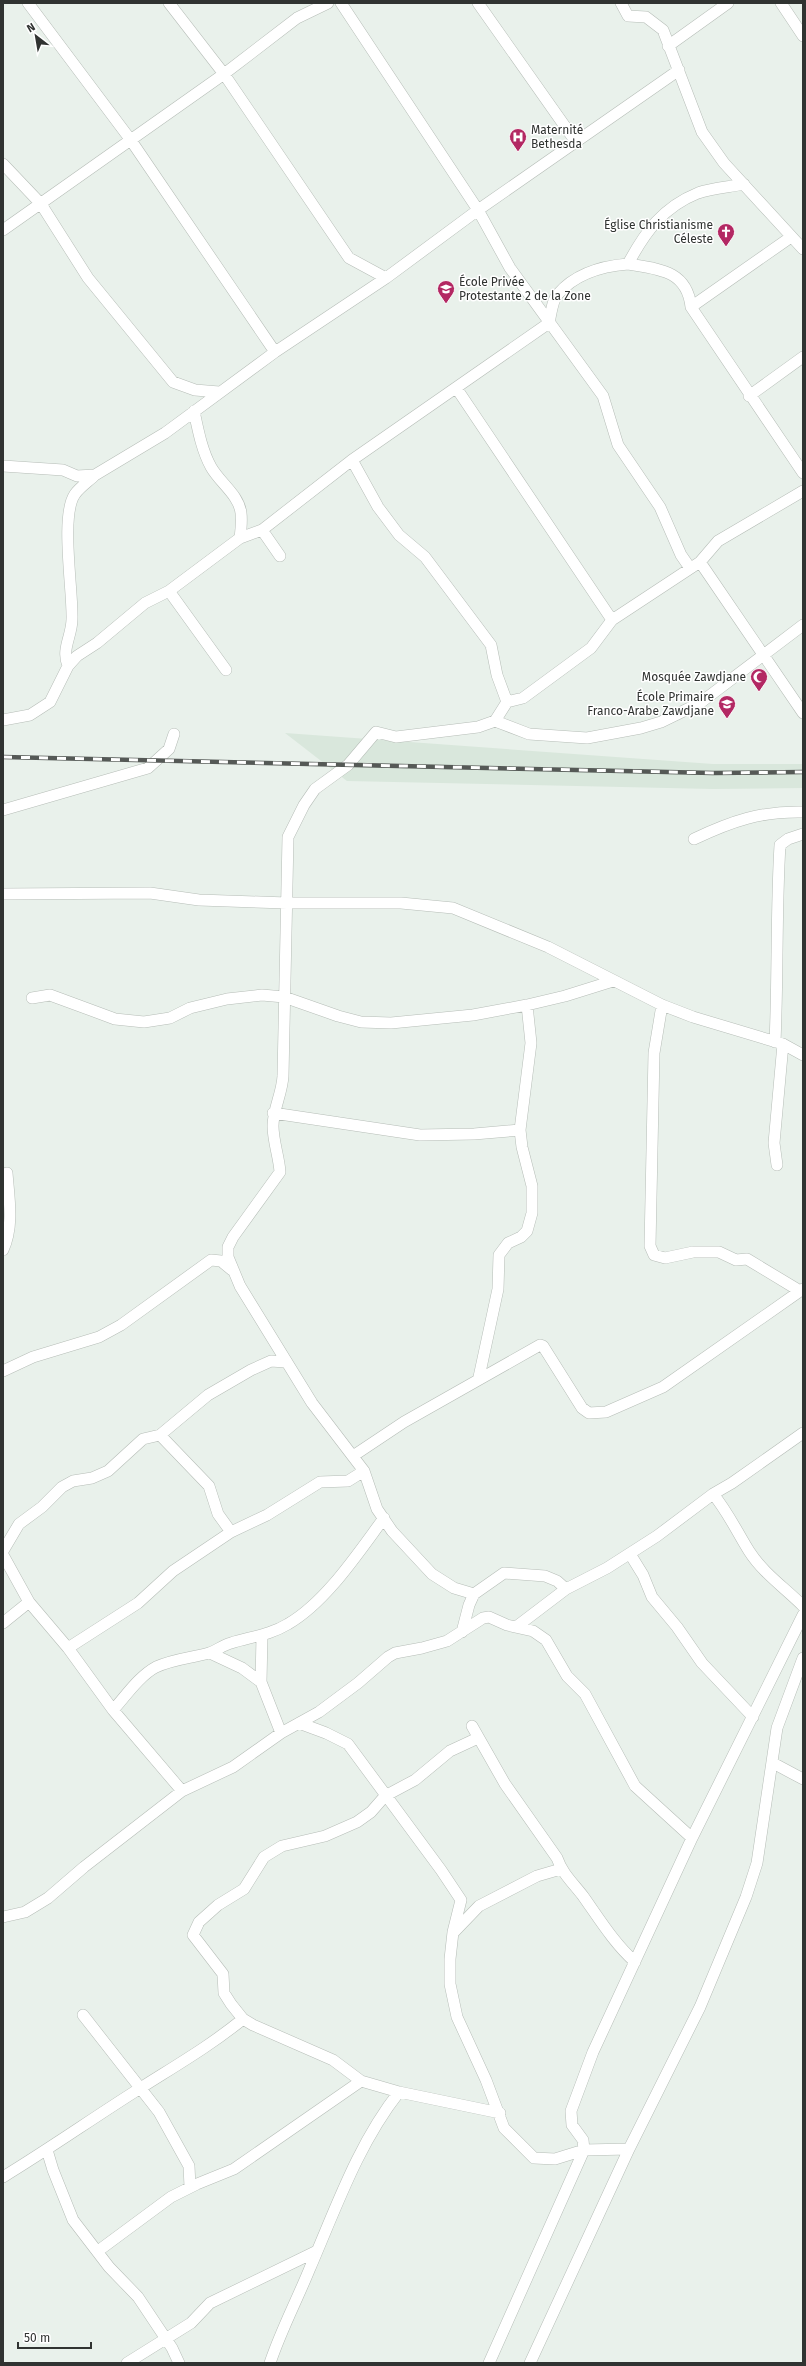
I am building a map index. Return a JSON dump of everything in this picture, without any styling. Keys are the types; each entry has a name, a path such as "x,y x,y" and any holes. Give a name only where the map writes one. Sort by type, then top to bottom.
{"street":[{"path":"28,3 130,139 275,352"},
{"path":"170,3 224,74 349,258 386,278"},
{"path":"3,230 224,74 297,18 328,3"},
{"path":"341,3 478,210 510,268 603,396 618,445 660,507 681,555 690,568"},
{"path":"478,3 576,142"},
{"path":"621,3 628,16 646,17 663,30 702,132 724,163 803,249"},
{"path":"668,46 728,3"},
{"path":"781,3 803,36"},
{"path":"68,666 65,659 65,648 73,620 68,557 69,520 74,494 96,475 166,433 219,392 275,352 386,278 478,210 679,70"},
{"path":"3,164 41,204 88,278 173,382 194,390 219,392"},
{"path":"628,264 640,242 663,214 699,193 744,184"},
{"path":"691,307 791,237"},
{"path":"3,720 30,715 50,702 68,666 77,656 97,643 145,603 169,591 240,538 262,530 352,460 457,389 549,323 557,294 575,280 605,266 628,264 659,269 681,280 689,293 691,307 749,396 803,473"},
{"path":"749,396 803,357"},
{"path":"457,389 612,620"},
{"path":"194,411 200,439 210,466 222,483 233,494 241,512 240,538"},
{"path":"352,460 378,507 399,534 425,557 491,646 497,675 507,702"},
{"path":"3,466 63,470 77,476 96,475"},
{"path":"3,1371 33,1357 99,1337 121,1325 228,1247 241,1224 280,1172 273,1127 274,1113 282,1087 287,903 286,851 288,837 294,822 315,789 348,765 376,732 396,737 478,727 495,721 507,702 523,698 591,648 612,620 700,562 718,541 803,491"},
{"path":"262,530 280,556"},
{"path":"700,562 803,713"},
{"path":"169,591 226,670"},
{"path":"495,721 529,734 587,738 641,728 661,722 700,703 803,625"},
{"path":"3,810 148,768 169,749 174,734"},
{"path":"694,839 727,823 752,816 781,812 803,812"},
{"path":"777,1164 774,1143 779,1043 777,885 780,844 788,839 803,834"},
{"path":"3,894 150,893 199,900 287,903 401,903 453,908 548,947 613,981 662,1004 693,1017 779,1043 803,1055"},
{"path":"32,998 50,995 78,1004 115,1019 144,1022 170,1018 190,1008 226,999 262,995 284,996 338,1016 362,1022 391,1023 473,1015 527,1005 565,996 613,981"},
{"path":"353,1456 404,1422 540,1344 543,1346 582,1408 589,1413 606,1412 663,1387 801,1290 752,1262 747,1260 736,1260 719,1252 693,1252 665,1258 654,1255 650,1246 654,1053 662,1004"},
{"path":"479,1378 498,1289 499,1255 508,1243 521,1238 527,1231 532,1213 532,1186 522,1147 520,1130 531,1043 527,1005"},
{"path":"274,1113 420,1135 474,1134 520,1130"},
{"path":"3,1250 9,1237 10,1223 7,1173"},
{"path":"228,1247 233,1270 285,1362 319,1413 364,1471 377,1509 432,1574 454,1588 474,1594"},
{"path":"210,1260 221,1261 233,1270"},
{"path":"3,1551 18,1524 42,1507 62,1487 73,1481 92,1478 108,1471 143,1439 160,1435 208,1395 245,1374 271,1361 285,1362"},
{"path":"516,1627 566,1589 630,1554 674,1524 713,1494 732,1484 803,1433"},
{"path":"160,1435 209,1486 218,1514 231,1532"},
{"path":"68,1648 138,1603 173,1571 231,1532 248,1522 267,1515 320,1482 348,1481 364,1471"},
{"path":"713,1494 734,1522 749,1551 765,1572 803,1606"},
{"path":"113,1710 155,1668 174,1660 210,1653 230,1643 262,1636 288,1624 304,1613 352,1561 384,1518"},
{"path":"630,1554 652,1597 678,1627 702,1664 754,1717"},
{"path":"3,1555 29,1602 68,1648 113,1710 182,1791"},
{"path":"462,1632 469,1605 474,1594 497,1576 511,1572 545,1576 556,1581 566,1589"},
{"path":"3,1623 29,1602"},
{"path":"489,2363 584,2150 582,2140 572,2125 571,2110 593,2052 692,1838 754,1717 788,1643 803,1615"},
{"path":"3,1917 25,1912 48,1898 84,1867 182,1791 233,1767 281,1733 319,1712 342,1696 388,1657 395,1653 447,1641 483,1618 489,1617 516,1627 533,1631 546,1640 568,1676 584,1694 635,1786 692,1838"},
{"path":"262,1636 261,1682 281,1733"},
{"path":"210,1653 242,1668 261,1682"},
{"path":"530,2363 629,2150 700,2008 746,1897 757,1863 777,1728 803,1658"},
{"path":"299,1724 348,1744 441,1870 461,1900 453,1932 450,1959 450,1984 457,2018 486,2080 493,2105 500,2113 504,2128 534,2158 555,2159 584,2150 629,2150"},
{"path":"472,1726 505,1784 557,1858 561,1869 590,1906 616,1944 635,1962"},
{"path":"478,1738 450,1751 415,1780 385,1796 371,1812 357,1822 325,1836 282,1846 264,1857 244,1889 218,1905 199,1922 194,1935 223,1974 224,1993 243,2019 333,2060 361,2081 399,2092 500,2113"},
{"path":"773,1763 803,1778"},
{"path":"453,1932 479,1906 537,1876 561,1869"},
{"path":"83,2015 159,2112 175,2138 189,2166 190,2187"},
{"path":"3,2177 47,2150 139,2088 187,2061 243,2019"},
{"path":"98,2251 151,2211 190,2187 234,2169 361,2081"},
{"path":"270,2363 281,2332 353,2167 384,2111 399,2092"},
{"path":"47,2150 53,2170 73,2220 98,2251 108,2267 138,2297 179,2363"},
{"path":"127,2363 191,2323 210,2303 317,2251"}],"shaded area":[{"path":"285,733 713,764 803,764 803,788 713,789 347,781"}],"railway":[{"path":"3,757 713,773 803,772"}],"place":[{"name":"Maternité Bethesda","path":"518,152"},
{"name":"Église Christianisme Céleste","path":"726,247"},
{"name":"École Privée Protestante 2 de la Zone","path":"446,304"},
{"name":"Mosquée Zawdjane","path":"759,692"},
{"name":"École Primaire Franco-Arabe Zawdjane","path":"727,719"}]}
